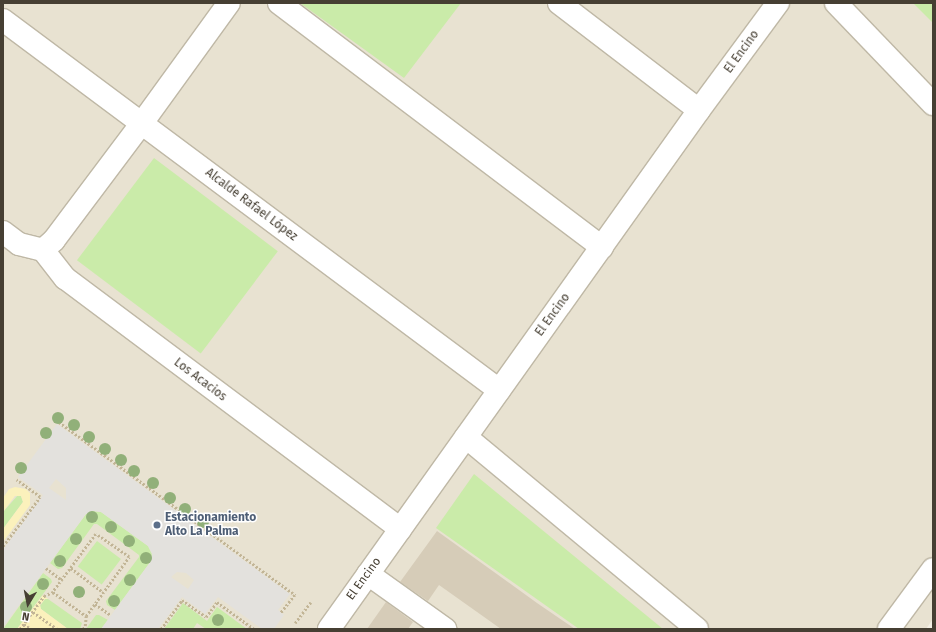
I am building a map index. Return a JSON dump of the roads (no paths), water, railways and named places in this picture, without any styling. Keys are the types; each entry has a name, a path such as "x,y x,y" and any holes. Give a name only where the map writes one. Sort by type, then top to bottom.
{"street":[{"path":"3,232 19,244 43,250 54,240 142,123 229,3"},
{"path":"280,3 602,247"},
{"path":"559,3 699,110"},
{"name":"El Encino","path":"329,629 699,110 778,3"},
{"path":"836,3 933,104"},
{"name":"Alcalde Rafael López","path":"3,20 499,390"},
{"name":"Los Acacios","path":"43,250 65,278 400,529"},
{"path":"466,437 697,629"},
{"path":"889,629 933,569"},
{"path":"368,574 445,629"}],"place":[{"name":"Estacionamiento Alto La Palma","path":"157,525"}]}
